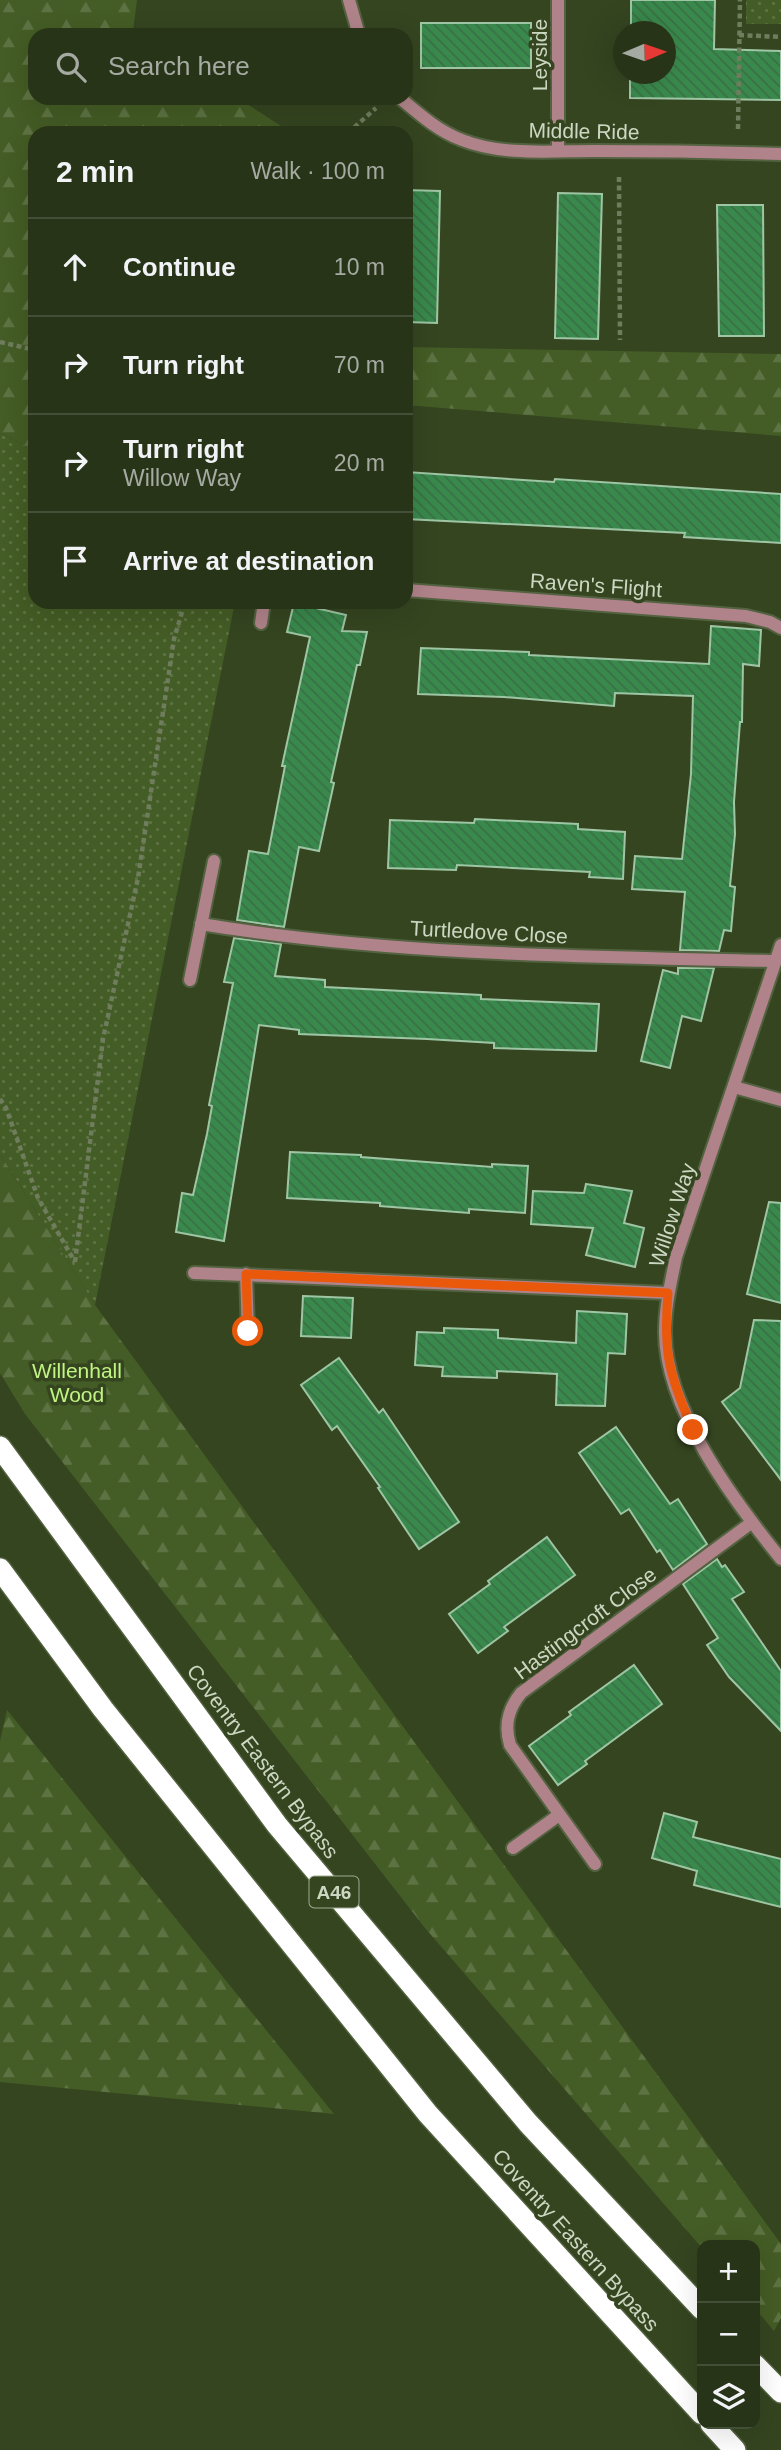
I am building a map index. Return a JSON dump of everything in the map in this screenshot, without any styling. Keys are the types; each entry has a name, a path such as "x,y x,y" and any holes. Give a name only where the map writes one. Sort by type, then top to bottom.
{"highway":[{"name":"Coventry Eastern Bypass","path":"0,1447 277,1825 528,2123 697,2304"},
{"name":"Coventry Eastern Bypass","path":"0,1569 103,1709 428,2114 697,2409"},
{"path":"757,2366 781,2392"},
{"path":"716,2429 735,2450"}],"street":[{"path":"349,0 357,28"},
{"name":"Leyside","path":"558,0 558,151"},
{"name":"Middle Ride","path":"408,105 422,117 461,140 485,147 558,151 781,154"},
{"name":"Raven's Flight","path":"413,591 746,616 770,622 781,628"},
{"path":"261,623 263,609"},
{"path":"190,980 214,861"},
{"name":"Turtledove Close","path":"201,924 385,945 608,957 776,961"},
{"name":"Willow Way","path":"781,945 676,1257 668,1293 665,1333 668,1366 693,1430 751,1522 781,1559"},
{"path":"734,1087 781,1100"},
{"path":"194,1273 668,1293"},
{"path":"246,1274 248,1331"},
{"name":"Hastingcroft Close","path":"595,1864 510,1745 506,1723 514,1701 529,1687 751,1522"},
{"path":"513,1848 559,1815"}],"path":[{"path":"738,152 740,0"},
{"path":"739,36 781,37"},
{"path":"356,126 377,107"},
{"path":"618,151 620,340"},
{"path":"0,342 28,348"},
{"path":"0,1099 38,1198 75,1262 103,1039 138,878 174,639 183,609"}],"green space":[{"path":"0,0 137,0 133,28 28,28 28,105 249,105 281,126 28,126 28,447 0,433"},
{"path":"746,0 781,0 781,24 746,24"},
{"path":"413,347 781,354 781,436 413,406"},
{"path":"0,433 28,447 28,609 234,609 95,1305 0,1154"},
{"name":"Willenhall Wood","path":"0,1154 95,1305 781,2244 781,2318 774,2331 760,2314 760,2240 697,2240 697,2242 425,1928 25,1414 0,1373"},
{"path":"7,1710 334,2114 0,2082 0,1741"}],"building":[{"path":"631,0 715,0 714,49 781,51 781,100 630,98 630,84 676,84 676,21 631,21"},
{"path":"421,23 531,23 531,68 421,68"},
{"path":"413,190 440,191 437,323 413,322"},
{"path":"558,193 602,194 598,339 555,338"},
{"path":"717,205 763,205 764,336 719,336"},
{"path":"413,472 781,494 781,543 684,537 685,533 413,519"},
{"path":"293,609 320,609 346,615 342,631 367,632 331,782 334,783 319,851 299,847 284,927 237,920 249,851 268,854 285,766 282,766 310,637 287,632"},
{"path":"711,626 761,630 759,666 743,664 742,722 734,802 735,834 730,886 735,887 731,931 724,930 719,951 680,950 685,892 632,889 635,856 682,859 691,774 693,696 615,693 614,706 504,697 418,694 421,648 709,664"},
{"path":"475,819 578,824 578,829 625,832 623,879 589,877 590,872 457,865 456,870 388,868 390,820 474,823"},
{"path":"234,938 281,944 275,976 325,980 325,987 481,995 481,999 599,1004 596,1051 494,1048 494,1043 299,1034 299,1030 259,1025 224,1241 176,1232 182,1193 193,1195 207,1134 212,1106 209,1105 233,983 224,982"},
{"path":"678,968 714,968 701,1021 682,1016 670,1068 641,1061 663,970 678,974"},
{"path":"290,1152 361,1155 492,1167 492,1164 528,1166 525,1213 469,1209 469,1213 380,1206 380,1203 287,1198"},
{"path":"586,1184 632,1191 624,1223 644,1228 635,1267 586,1255 593,1228 531,1224 533,1191 584,1193"},
{"path":"769,1202 781,1203 781,1303 747,1294"},
{"path":"303,1296 353,1298 351,1338 301,1336"},
{"path":"577,1311 627,1314 625,1354 608,1353 605,1406 556,1405 557,1374 497,1371 497,1378 442,1376 443,1367 415,1365 417,1332 444,1333 444,1328 498,1330 498,1338 576,1343"},
{"path":"754,1320 781,1321 781,1480 722,1402 740,1388"},
{"path":"339,1358 379,1413 383,1409 459,1522 419,1549 337,1426 332,1430 301,1385"},
{"path":"616,1427 670,1504 678,1499 707,1544 673,1570 660,1550 657,1552 629,1509 621,1514 579,1453"},
{"path":"547,1537 575,1575 504,1627 508,1631 478,1653 449,1614"},
{"path":"717,1559 722,1567 725,1565 744,1592 732,1599 781,1671 781,1731 729,1677 707,1645 718,1638 683,1584"},
{"path":"634,1665 662,1704 585,1761 587,1764 558,1785 529,1746 571,1715 569,1712"},
{"path":"664,1813 697,1822 693,1837 781,1859 781,1907 694,1885 697,1871 652,1858"}],"route":[{"path":"248,1331 246,1274 668,1293 665,1333 668,1366 693,1430"}]}
